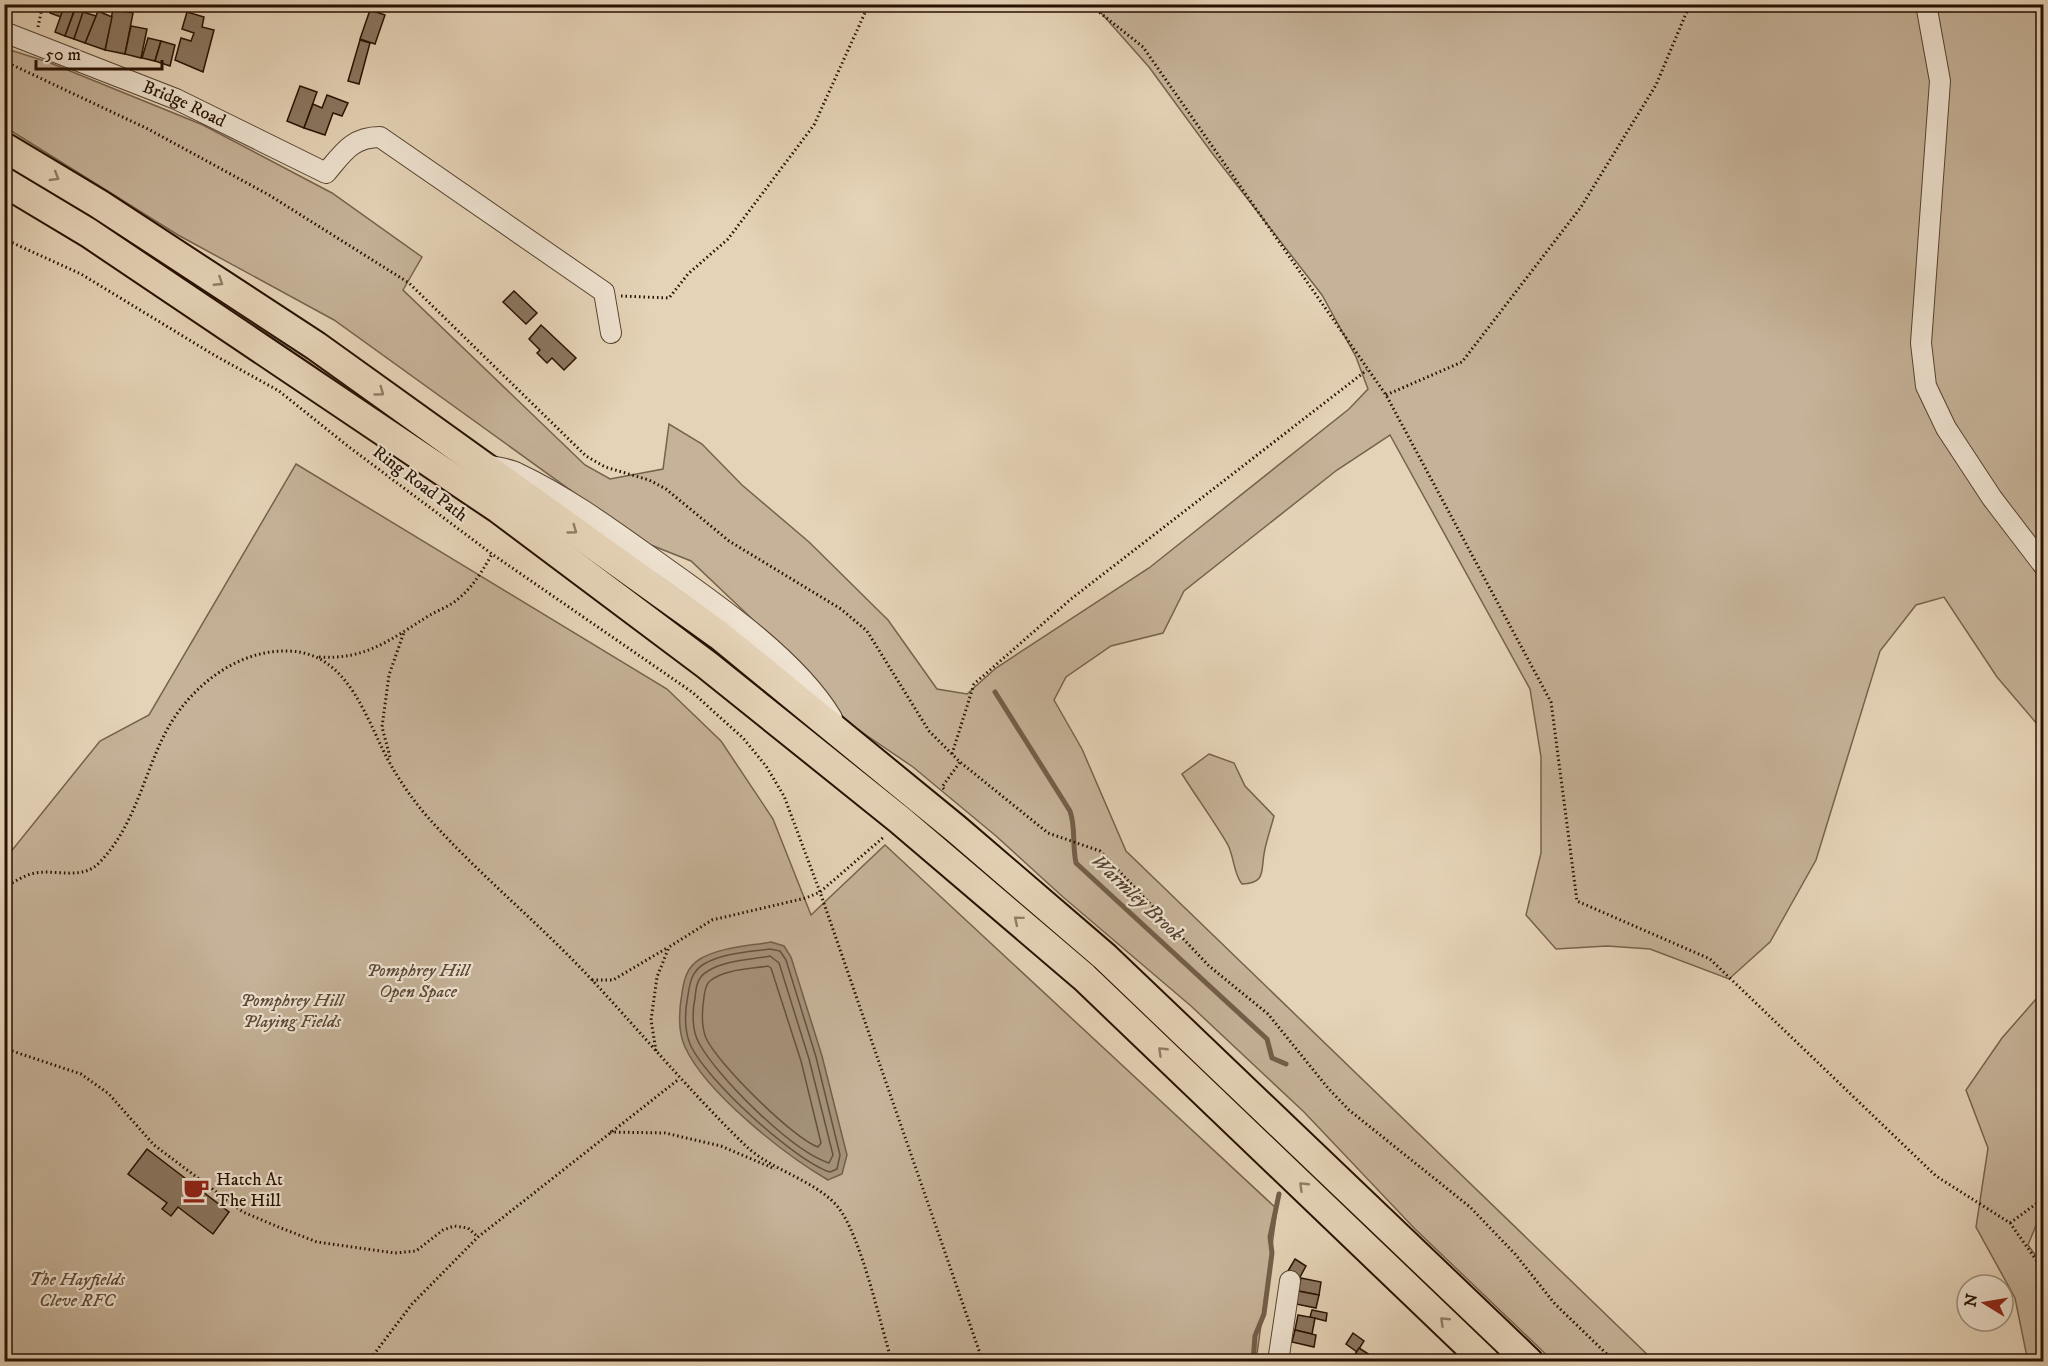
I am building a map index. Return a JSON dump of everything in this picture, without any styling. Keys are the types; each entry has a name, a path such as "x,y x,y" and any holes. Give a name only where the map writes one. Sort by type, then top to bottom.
{"highway":[{"path":"4,147 99,204 316,346 719,635 956,829 1105,957 1529,1362"},
{"path":"4,182 89,233 489,502 707,665 900,820 1084,976 1486,1362"}],"street":[{"path":"1926,4 1940,81 1921,343 1926,386 1946,428 1992,498 2043,566"},
{"name":"Bridge Road","path":"4,32 176,99 326,173 351,144 364,137 380,137 566,264 604,292 606,300"},
{"path":"606,300 611,333"},
{"path":"1284,1360 1290,1281"}],"path":[{"path":"606,300 620,296 669,298 688,274 728,239 814,125 869,4"},
{"path":"1089,4 1143,47 1386,396 1551,702 1577,902 1710,959 1936,1176 2010,1223 2043,1271"},
{"path":"1386,396 1462,362 1469,353 1581,207 1656,84 1690,4"},
{"path":"4,61 148,129 259,189 409,283 586,456 605,467 649,480 666,489 729,541 841,609 858,624 884,657 929,731 960,762 1048,833 1100,851 1209,966 1268,1014 1328,1088 1349,1110 1470,1207 1515,1254 1555,1304 1615,1362"},
{"name":"Ring Road Path","path":"4,239 81,274 214,355 279,391 349,447 492,554 692,692 742,738 766,766 784,796 820,892 983,1362"},
{"path":"952,754 974,684 1071,599 1368,370"},
{"path":"4,887 39,872 74,874 100,863 128,822 143,792 168,727 187,701 218,673 240,660 265,653 291,651 317,657 339,658 362,655 458,600 479,576 492,554"},
{"path":"392,767 382,728 389,675 404,632"},
{"path":"317,657 339,674 359,700 392,767 431,821 592,980 679,1079 751,1150 782,1172"},
{"path":"942,787 960,762"},
{"path":"592,980 613,980 712,920 806,898 820,892"},
{"path":"4,921 10,966 4,988"},
{"path":"657,1053 651,1020 657,978 669,947"},
{"path":"12,1051 81,1074 109,1094 154,1145 243,1212 281,1228 317,1242 395,1253 416,1251 442,1230 454,1226 468,1228 478,1237"},
{"path":"368,1362 411,1304 478,1237 679,1079"},
{"path":"610,1132 664,1133 710,1144 782,1172 816,1190 836,1206 851,1228 892,1362"},
{"path":"2010,1223 2043,1198"}],"green space":[{"path":"1094,5 2043,5 2043,731 1997,677 1944,597 1916,605 1880,651 1816,860 1770,942 1729,979 1650,949 1607,946 1556,949 1526,915 1541,853 1541,757 1530,689 1390,435 1337,470 1184,591 1163,633 1111,646 1066,677 1054,700 1082,749 1126,851 1654,1361 1553,1361 1415,1229 1304,1112 1191,1006 913,767 844,720 788,653 691,561 641,541 334,320 178,235 5,127 4,48 48,62 203,125 332,193 422,257 403,290 585,465 610,479 663,469 669,424 702,444 742,485 809,542 888,620 937,689 967,694 996,668 1149,568 1349,409 1368,389 1356,357 1322,295 1149,67"},
{"path":"4,163 237,310 464,466 686,630 902,801 898,805 517,507 254,325 5,167"},
{"name":"Pomphrey Hill Open Space","path":"296,464 667,689 721,741 773,819 811,915 885,845 1277,1209 1256,1361 5,1361 5,859 100,741 149,715"},
{"path":"1209,754 1234,763 1245,786 1274,816 1261,875 1259,879 1250,883 1242,884 1239,880 1228,845 1182,774"},
{"path":"2043,991 2043,1208 2028,1245 2043,1266 2044,1361 2028,1362 2015,1298 2015,1273 2001,1273 1976,1227 1988,1148 1966,1090 2002,1038"}],"water":[{"path":"771,942 784,946 791,957 822,1056 847,1155 842,1174 828,1180 769,1139 728,1103 695,1065 681,1035 682,993 685,978 692,966 700,959 716,952"}],"building":[{"path":"52,4 65,4 61,17 50,13"},
{"path":"65,4 72,4 75,8 65,36 55,32"},
{"path":"77,4 86,6 74,39 65,36"},
{"path":"113,9 133,13 125,54 105,50"},
{"path":"370,10 385,15 375,44 360,39"},
{"path":"98,11 112,17 105,50 85,43"},
{"path":"83,12 96,16 85,43 74,39"},
{"path":"187,12 204,17 202,27 214,30 203,72 175,60 181,38 191,41 194,33 182,29"},
{"path":"131,26 147,29 141,58 125,54"},
{"path":"148,38 161,41 155,61 142,58"},
{"path":"360,40 370,43 359,84 348,81"},
{"path":"161,41 175,45 170,66 155,61"},
{"path":"300,86 317,92 304,128 287,121"},
{"path":"327,95 348,103 342,116 333,113 325,135 304,128 313,104 322,108"},
{"path":"514,291 537,313 526,324 503,302"},
{"path":"541,325 576,358 564,370 552,358 547,363 537,353 540,350 529,339"},
{"path":"147,1149 229,1212 213,1234 178,1207 171,1216 162,1209 167,1203 128,1174"},
{"path":"1295,1259 1306,1266 1300,1277 1288,1271"},
{"path":"1301,1278 1321,1282 1319,1295 1298,1291"},
{"path":"1298,1291 1319,1295 1316,1308 1296,1304"},
{"path":"1312,1310 1327,1313 1326,1321 1310,1317"},
{"path":"1298,1315 1315,1318 1312,1334 1295,1330"},
{"path":"1295,1330 1316,1335 1314,1347 1292,1342"},
{"path":"1353,1333 1364,1341 1357,1352 1346,1344"},
{"path":"1359,1348 1370,1355 1366,1362 1350,1362"}],"waterway":[{"name":"Warmley Brook","path":"995,692 1070,811 1076,863 1267,1039 1272,1058 1286,1064"},
{"name":"Warmley Brook","path":"1253,1362 1255,1336 1264,1314 1272,1253 1270,1237 1279,1194"}],"place":[{"name":"Hatch At The Hill","path":"196,1190"}],"park label":[{"name":"Pomphrey Hill Playing Fields","path":"292,1011"},
{"name":"The Hayfields Cleve RFC","path":"77,1290"}]}
